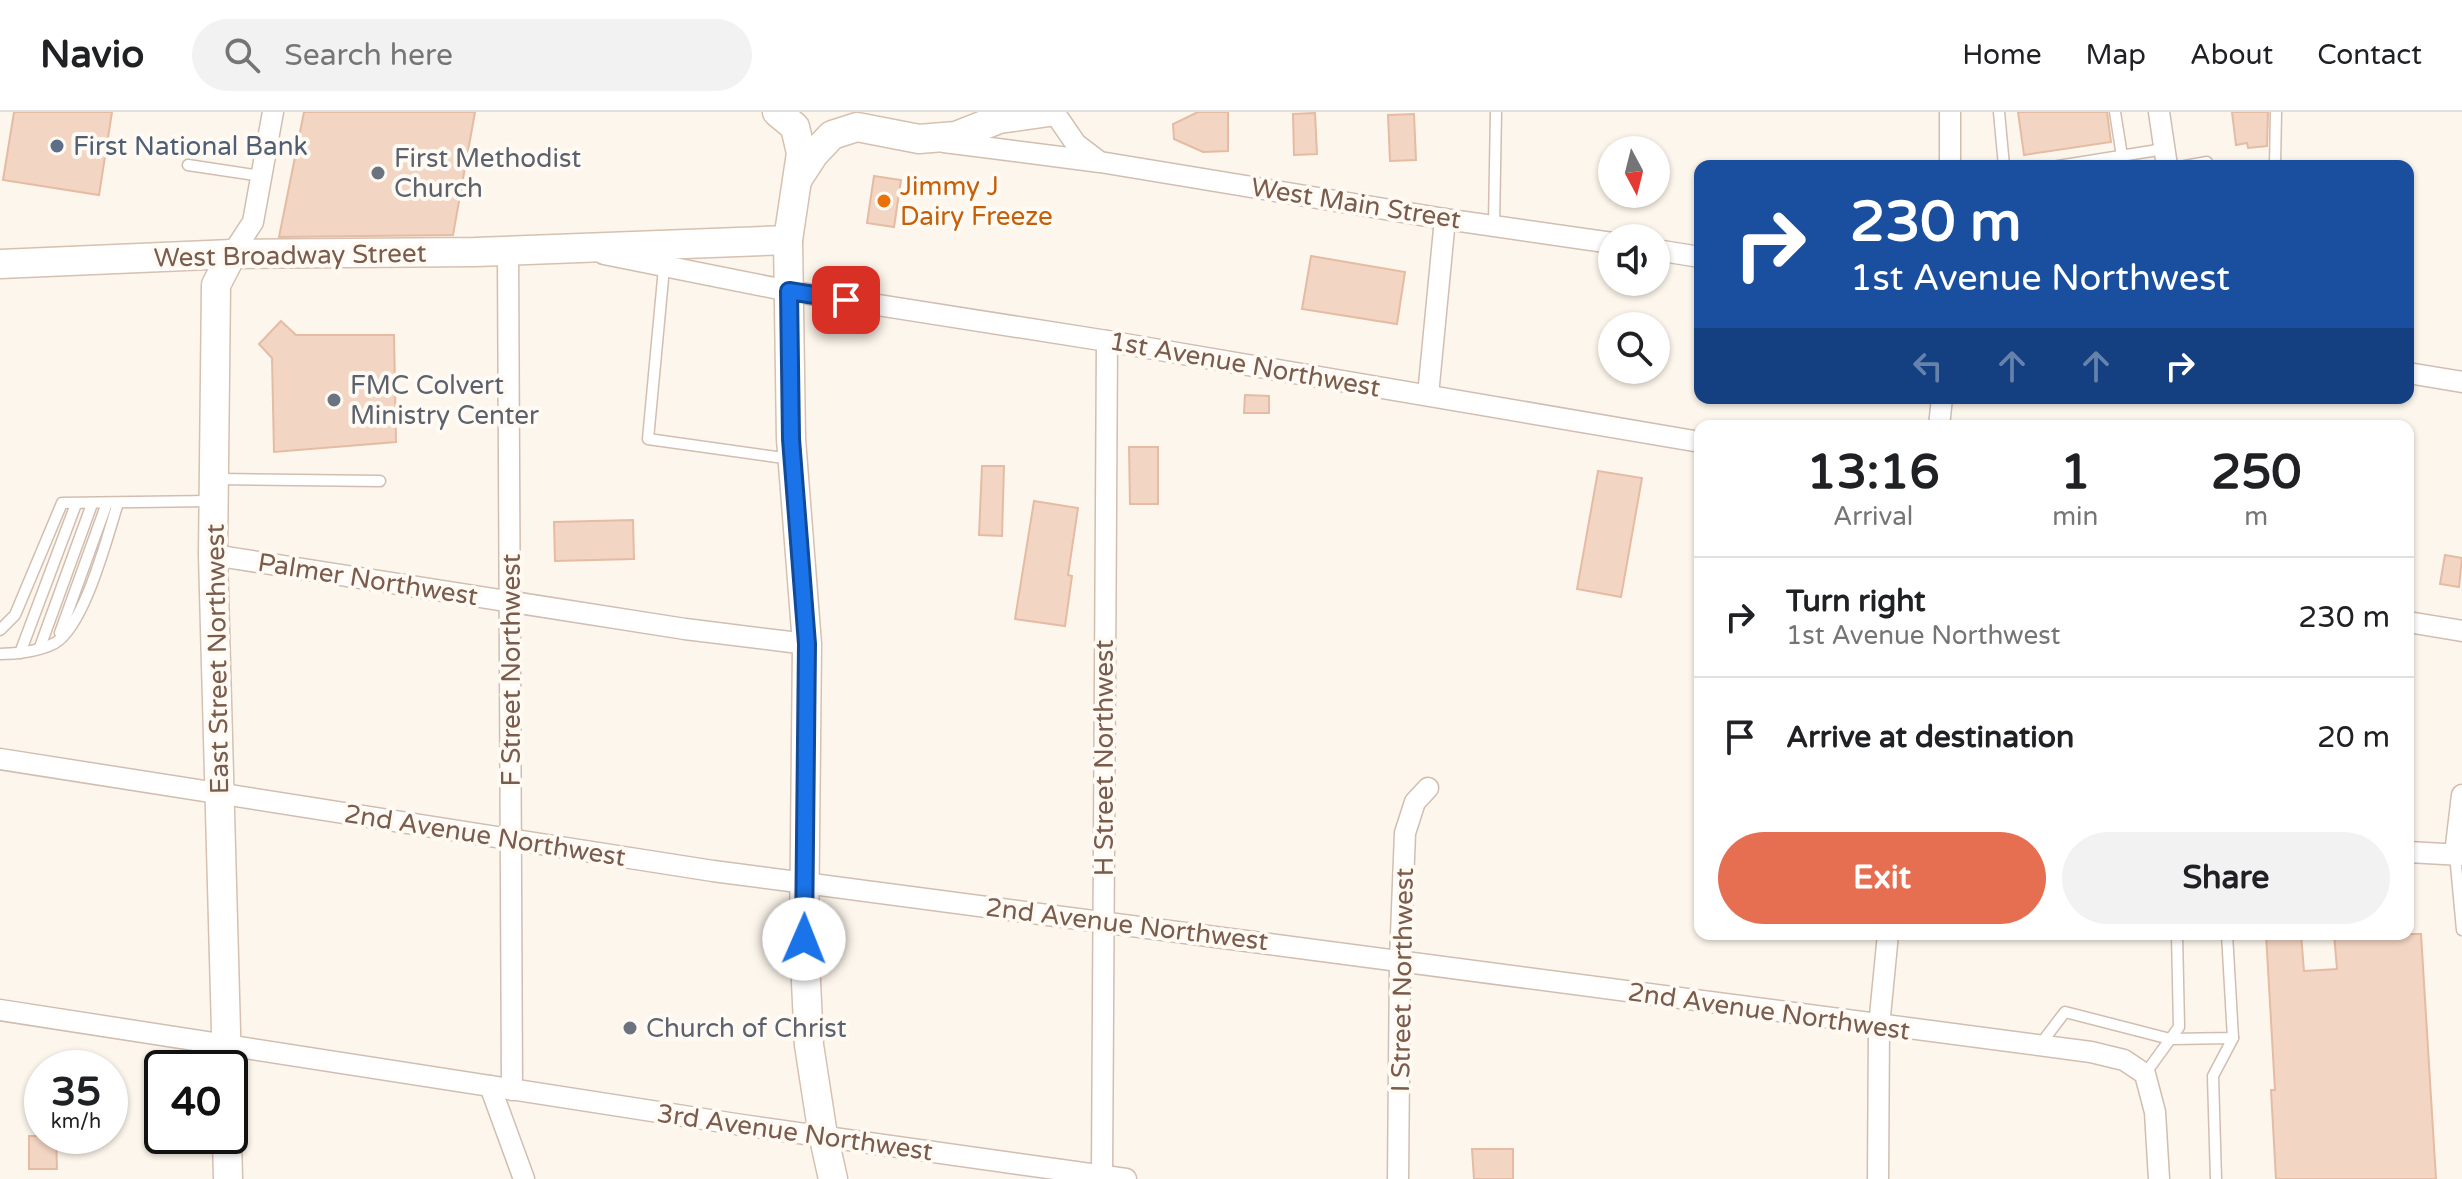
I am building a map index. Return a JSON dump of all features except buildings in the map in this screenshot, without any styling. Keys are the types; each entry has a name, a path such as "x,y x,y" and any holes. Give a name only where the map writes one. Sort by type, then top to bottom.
{"street":[{"path":"232,254 253,222 273,112"},
{"path":"777,112 795,127 801,153 788,240 793,459 807,644 804,939 809,1045 823,1137 833,1179"},
{"path":"799,178 814,154 832,135 857,127 919,139 956,136 992,114 1052,112 1076,144 1100,162"},
{"path":"1950,112 1950,160"},
{"path":"2159,112 2166,158"},
{"name":"West Main Street","path":"919,139 1100,162 1445,219 1598,241"},
{"path":"1428,395 1445,219"},
{"name":"West Broadway Street","path":"0,264 232,254 508,251 788,240"},
{"name":"West Broadway Street","path":"580,248 664,268 789,291"},
{"name":"F Street Northwest","path":"508,251 512,1090"},
{"path":"1670,252 1694,256"},
{"name":"East Street Northwest","path":"227,1050 213,555 216,285 232,254"},
{"name":"1st Avenue Northwest","path":"789,291 1107,341 1694,441"},
{"name":"H Street Northwest","path":"1102,1176 1107,341"},
{"path":"2414,374 2462,382"},
{"name":"Palmer Northwest","path":"213,555 685,629 807,644"},
{"path":"2414,623 2462,631"},
{"name":"2nd Avenue Northwest","path":"0,759 804,883 2091,1052 2124,1060 2145,1074"},
{"name":"I Street Northwest","path":"1398,1179 1400,960 1405,833 1415,802 1428,788"},
{"path":"2414,852 2459,855 2462,795"},
{"path":"1878,1179 1879,1026 1887,940"},
{"path":"0,1010 197,1050"},
{"path":"248,1058 490,1086 524,1179"},
{"path":"2145,1074 2155,1112 2159,1179"},
{"name":"3rd Avenue Northwest","path":"490,1086 1126,1179"},
{"path":"227,1154 228,1179"}],"lane":[{"path":"1494,224 1496,112"},
{"path":"1999,112 2003,160"},
{"path":"2115,112 2122,156"},
{"path":"2276,112 2276,160"},
{"path":"2096,160 2122,156 2166,158"},
{"path":"188,165 261,176"},
{"path":"664,268 648,439 793,459"},
{"path":"0,630 15,615 62,503 112,503 214,490 380,481"},
{"path":"0,654 20,653 56,642 84,607 112,503"},
{"path":"20,653 76,504"},
{"path":"40,647 92,504"},
{"path":"2459,855 2462,930"},
{"path":"2145,1074 2179,1027 2177,940"},
{"path":"2216,1179 2213,1076 2233,1038 2227,940"},
{"path":"2039,1046 2065,1012 2170,1039 2233,1038"}],"place":[{"name":"First National Bank","path":"57,146"},
{"name":"First Methodist Church","path":"378,173"},
{"name":"Jimmy J Dairy Freeze","path":"884,201"},
{"name":"FMC Colvert Ministry Center","path":"334,400"},
{"name":"Church of Christ","path":"630,1028"}],"route":[{"path":"804,939 807,644 791,439 789,291 846,300"}]}
